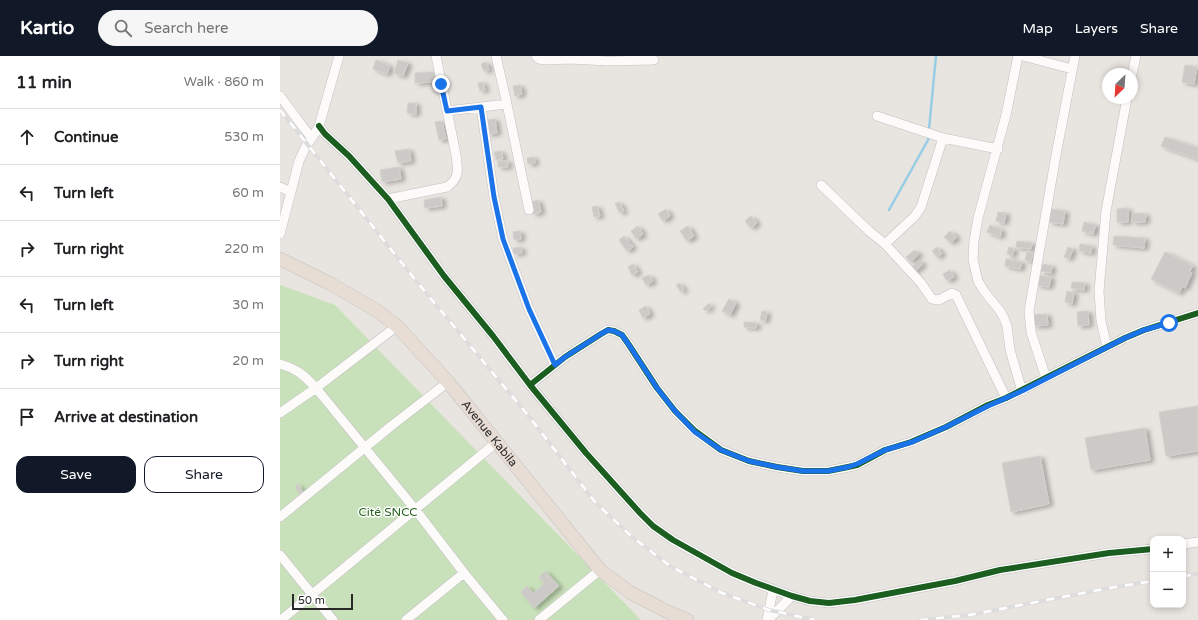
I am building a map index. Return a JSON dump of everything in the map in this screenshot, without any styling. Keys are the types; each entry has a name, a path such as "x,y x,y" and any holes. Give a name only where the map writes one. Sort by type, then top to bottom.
{"highway":[{"name":"Avenue Kabila","path":"280,259 329,283 376,310 397,326 448,382 600,570 631,593 687,620"}],"street":[{"path":"280,234 299,161 318,126 339,56"},
{"path":"388,199 447,186 455,180 458,170 436,56"},
{"path":"496,56 529,210"},
{"path":"536,56 542,60 571,58 602,61 626,58 654,60"},
{"path":"1018,56 998,149 978,218 972,260 978,281 1004,318 1007,326 1010,350 1022,391"},
{"path":"1023,56 1072,69"},
{"path":"1046,378 1031,332 1029,311 1075,56"},
{"path":"1133,68 1136,56"},
{"path":"280,96 312,138"},
{"path":"447,111 507,104"},
{"path":"1107,347 1101,321 1099,290 1106,211 1127,104"},
{"path":"481,107 494,197 503,239 529,309 555,365"},
{"path":"877,116 944,138 998,149"},
{"path":"318,126 349,156 388,199 444,276 493,336 530,385 586,453 652,526 673,540 732,573 792,596 829,603 855,600 955,581 1000,570 1109,553 1150,549"},
{"path":"885,244 915,216 921,207 944,138"},
{"path":"821,185 885,244 921,284 932,299 938,300 952,293 956,296 1006,398"},
{"path":"280,187 291,192"},
{"path":"530,385 565,357 608,330 614,331 622,335 657,388 675,411 695,432 721,450 749,461 777,467 803,471 828,471 857,464 885,450 912,442 1022,391 1107,347 1144,330 1198,313"},
{"path":"280,413 316,388 397,326"},
{"path":"280,364 296,370 304,375 316,388 503,620"},
{"path":"280,517 390,427 448,382"},
{"path":"281,620 497,442"},
{"path":"1186,544 1198,542"},
{"path":"280,555 333,620"},
{"path":"539,620 600,570"},
{"path":"406,620 464,573"},
{"path":"767,620 773,590"},
{"path":"767,620 792,596"}],"green space":[{"name":"Cité SNCC","path":"280,285 335,305 641,620 280,620"}],"building":[{"path":"376,60 390,66 387,74 373,69"},
{"path":"398,60 408,63 403,76 394,73"},
{"path":"486,62 489,70 484,71 481,64"},
{"path":"1185,65 1197,67 1194,84 1182,82"},
{"path":"434,72 434,82 415,83 415,73"},
{"path":"483,82 485,90 480,91 478,83"},
{"path":"520,85 522,94 515,96 513,86"},
{"path":"408,103 416,103 416,114 407,113"},
{"path":"495,119 497,133 488,134 486,120"},
{"path":"442,121 446,139 439,140 435,122"},
{"path":"1165,137 1198,148 1198,159 1161,146"},
{"path":"409,149 411,161 398,163 395,151"},
{"path":"501,151 503,159 496,160 494,152"},
{"path":"534,157 535,163 528,164 527,158"},
{"path":"498,161 508,161 508,167 498,167"},
{"path":"399,167 401,179 382,182 380,170"},
{"path":"441,197 442,206 425,208 424,200"},
{"path":"538,200 541,212 533,214 531,202"},
{"path":"619,202 624,211 620,213 615,204"},
{"path":"597,206 600,216 594,217 592,207"},
{"path":"1128,208 1128,222 1117,222 1117,209"},
{"path":"666,209 670,216 663,221 658,214"},
{"path":"1051,209 1065,211 1063,224 1049,222"},
{"path":"998,212 1006,213 1004,223 996,221"},
{"path":"1133,213 1146,214 1145,222 1132,222"},
{"path":"751,216 757,223 751,228 745,221"},
{"path":"1084,222 1096,225 1093,234 1082,231"},
{"path":"990,225 1002,230 1000,237 987,232"},
{"path":"638,226 643,234 636,239 631,231"},
{"path":"688,226 694,236 687,241 680,231"},
{"path":"520,231 521,239 514,240 513,232"},
{"path":"950,231 957,237 951,243 944,237"},
{"path":"624,236 633,247 627,251 619,240"},
{"path":"1114,236 1145,238 1144,248 1113,245"},
{"path":"1017,241 1032,243 1031,249 1016,247"},
{"path":"1080,244 1092,246 1091,253 1079,251"},
{"path":"521,247 522,253 514,254 513,248"},
{"path":"937,247 942,254 937,257 932,251"},
{"path":"1009,247 1014,249 1012,256 1007,254"},
{"path":"1068,247 1073,249 1069,259 1064,257"},
{"path":"915,250 919,254 911,262 906,257"},
{"path":"1027,252 1033,253 1031,261 1025,260"},
{"path":"1165,252 1193,266 1190,271 1192,273 1185,288 1182,287 1179,293 1151,279"},
{"path":"1006,259 1022,262 1020,269 1005,266"},
{"path":"919,260 923,264 913,273 910,269"},
{"path":"633,264 638,272 632,275 628,267"},
{"path":"1043,264 1052,266 1051,273 1041,271"},
{"path":"950,270 954,277 947,281 943,274"},
{"path":"649,275 653,281 646,285 642,278"},
{"path":"1039,275 1051,277 1049,287 1037,285"},
{"path":"1072,282 1085,283 1084,290 1071,288"},
{"path":"680,283 684,290 681,292 676,285"},
{"path":"1067,291 1074,293 1072,304 1065,302"},
{"path":"729,299 736,303 730,315 722,311"},
{"path":"709,303 711,306 706,311 703,309"},
{"path":"646,306 650,314 643,318 639,310"},
{"path":"762,311 767,312 765,321 760,320"},
{"path":"1088,311 1089,325 1078,326 1077,312"},
{"path":"1047,314 1048,325 1034,326 1033,315"},
{"path":"744,322 757,323 756,328 744,327"},
{"path":"1198,406 1198,451 1166,456 1159,412"},
{"path":"1145,428 1150,460 1091,470 1085,438"},
{"path":"1040,456 1049,504 1011,512 1002,463"},
{"path":"298,484 303,492 300,494 295,487"},
{"path":"545,571 559,586 534,608 521,592 527,586 533,593 544,584 539,577"}],"waterway":[{"path":"889,210 928,140 936,56"}],"railway":[{"path":"280,110 417,282 527,414 595,502 631,536 670,566 722,593 769,610 815,620"},
{"path":"1186,576 1198,574"},
{"path":"920,620 969,615 1150,581"}],"cycle path":[{"path":"319,126 388,199 444,276 493,336 530,385 586,453 640,513 653,526 673,540 732,573 792,596 810,601 829,603 855,600 955,581 1000,570 1109,553 1150,549"},
{"path":"530,385 565,357 608,330 614,331 622,335 657,388 675,411 695,431 721,450 749,461 777,467 803,471 828,471 857,465 885,450 911,442 946,427 988,405 1006,398 1125,338 1144,330 1198,313"}],"route":[{"path":"441,84 447,111 481,107 494,197 503,239 529,309 555,365 601,334 608,330 614,331 622,335 657,388 675,411 695,432 721,450 749,461 803,471 828,471 848,467 885,450 912,442 946,427 1022,391 1125,338 1144,330 1169,323"}]}
